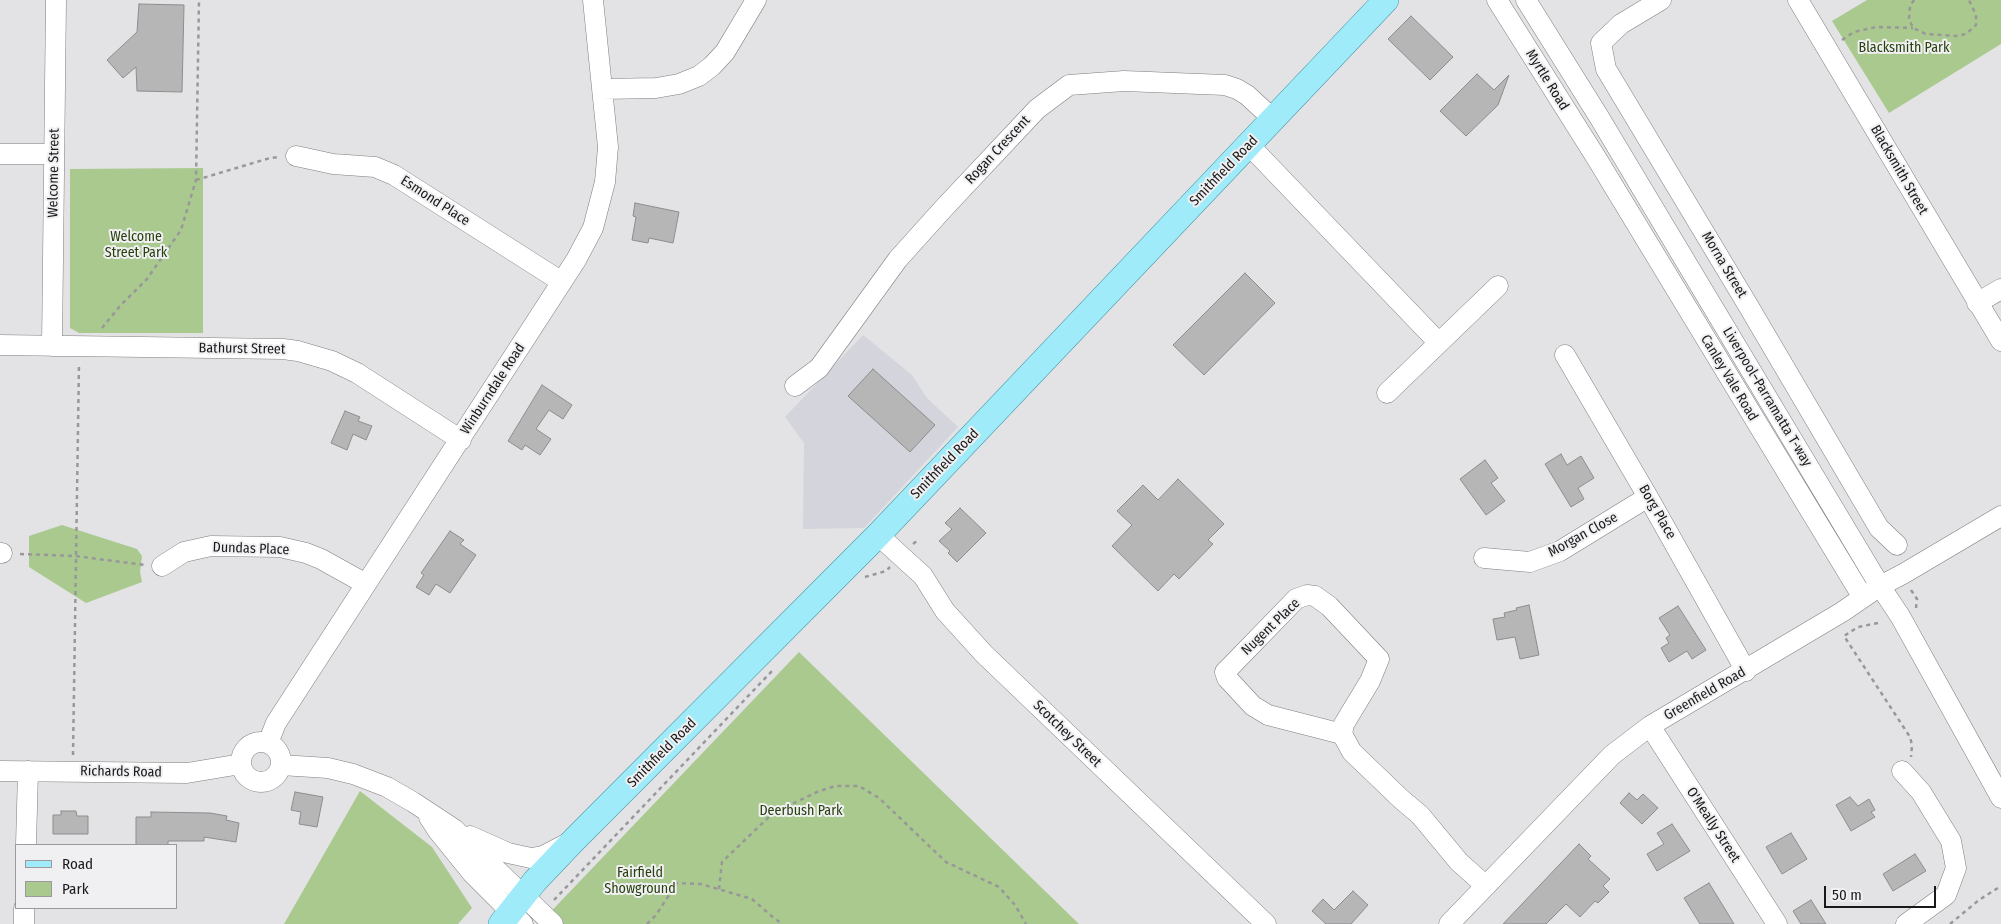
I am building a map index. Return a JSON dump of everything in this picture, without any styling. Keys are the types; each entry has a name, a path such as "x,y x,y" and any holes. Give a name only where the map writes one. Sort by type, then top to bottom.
{"main road":[{"name":"Smithfield Road","path":"514,914 575,839 878,535 1386,0"}],"street":[{"name":"Welcome Street","path":"52,346 56,0"},
{"name":"Winburndale Road","path":"268,743 276,723 461,440 576,260 593,228 603,193 608,147 593,0"},
{"path":"603,89 656,88 679,84 699,76 725,52 756,0"},
{"name":"Myrtle Road","path":"1497,0 1597,159"},
{"name":"Liverpool–Parramatta T-way","path":"1526,0 1599,117 1880,586 1900,616 2001,798"},
{"name":"Morna Street","path":"1661,0 1621,24 1601,43 1606,69 1879,528 1897,545"},
{"name":"Blacksmith Street","path":"1798,0 2001,341"},
{"name":"Rogan Crescent","path":"794,386 819,368 898,259 1037,109 1070,85 1124,81 1226,85 1246,95 1273,119"},
{"path":"1248,145 1440,343"},
{"path":"0,154 54,154"},
{"name":"Esmond Place","path":"296,156 333,164 375,167 394,175 562,282"},
{"name":"Canley Vale Road","path":"1597,159 1862,596"},
{"path":"1387,394 1498,286"},
{"path":"1978,303 2001,289"},
{"name":"Bathurst Street","path":"0,345 283,349 298,351 332,361 357,373 461,440"},
{"name":"Borg Place","path":"1566,355 1746,671"},
{"name":"Morgan Close","path":"1484,558 1530,562 1560,550 1648,497"},
{"name":"Greenfield Road","path":"1450,924 1612,755 1650,726 1746,671 1842,612 1862,596 2001,516"},
{"name":"Scotchey Street","path":"878,535 924,576 945,611 984,654 1266,924"},
{"name":"Dundas Place","path":"162,566 184,552 211,546 280,547 321,558 366,584"},
{"name":"Nugent Place","path":"1307,595 1315,596 1329,606 1379,658 1370,681 1348,716 1342,734 1268,715 1254,706 1227,678 1225,672 1296,599 1307,595"},
{"name":"O'Meally Street","path":"1650,726 1777,924"},
{"path":"1342,734 1352,752 1401,800 1420,815 1459,862 1486,886"},
{"path":"262,742 268,743 279,752 281,765 270,780 257,781 247,775 242,764 244,751 249,746 262,742"},
{"name":"Richards Road","path":"0,770 187,773 242,764"},
{"path":"281,765 328,768 353,774 387,787 454,829 519,857 543,856 575,839"},
{"path":"1902,770 1921,792 1951,841 1956,868 1946,895 1906,924"},
{"path":"26,844 28,771"},
{"path":"426,811 438,831 472,873 514,914 553,916"},
{"path":"454,829 514,914"},
{"path":"24,909 24,924"}],"path":[{"path":"98,334 120,306 147,279 181,230 196,180 199,0"},
{"path":"1914,0 1910,6 1909,19 1914,28"},
{"path":"1828,50 1854,32 1876,27 1914,28 1926,34 1956,36 1966,34 1976,25 1976,15 1969,0"},
{"path":"196,180 270,158 296,156"},
{"path":"73,771 80,357"},
{"path":"1,553 76,556 162,566"},
{"path":"861,580 866,576 886,571 894,564"},
{"path":"1878,623 1858,628 1844,636 1910,736 1912,756 1902,770"},
{"path":"553,916 554,899 777,667"},
{"path":"719,889 722,862 774,813 817,792 835,786 858,786 879,798 946,862 999,887 1015,905 1026,924"},
{"path":"647,924 656,915 677,883 701,884 752,900 784,924"},
{"path":"1950,924 1979,900 2001,886"}],"shaded area":[{"path":"863,335 912,375 927,398 958,427 864,528 803,529 804,443 785,417"}],"green space":[{"name":"Blacksmith Park","path":"1867,0 2001,0 2001,44 1889,113 1832,21"},
{"name":"Welcome Street Park","path":"203,168 203,333 79,333 70,328 70,169"},
{"path":"62,525 137,549 142,556 140,572 142,582 86,603 29,567 29,536"},
{"name":"Deerbush Park","path":"799,652 1079,924 539,924"},
{"path":"360,791 432,847 472,908 458,924 284,924"}],"building":[{"path":"139,4 184,5 182,92 137,91 136,67 123,78 107,60 137,32"},
{"path":"1411,16 1453,57 1430,80 1388,39"},
{"path":"1477,74 1494,90 1509,75 1498,105 1466,136 1440,111"},
{"path":"635,203 679,212 673,243 649,238 648,243 632,240 636,217 633,216"},
{"path":"1245,273 1275,303 1204,375 1173,345"},
{"path":"873,369 935,425 910,452 848,396"},
{"path":"542,385 572,405 563,419 549,410 536,429 551,439 540,455 525,445 522,450 508,441"},
{"path":"345,411 360,417 358,421 372,426 366,440 353,434 347,450 331,443"},
{"path":"1561,454 1567,465 1581,456 1594,478 1578,488 1584,499 1571,507 1545,464"},
{"path":"1485,460 1498,478 1491,483 1505,501 1486,515 1460,479"},
{"path":"1178,479 1224,524 1208,540 1213,544 1179,579 1174,574 1158,591 1112,546 1132,525 1117,511 1143,485 1158,500"},
{"path":"960,508 986,533 957,562 948,553 950,551 939,541 952,529 945,523"},
{"path":"450,531 464,540 460,544 476,555 450,593 436,584 429,595 416,587 424,575 421,573"},
{"path":"1529,605 1539,655 1520,659 1515,637 1497,640 1493,619 1505,617 1504,613"},
{"path":"1678,606 1706,650 1692,659 1687,651 1669,662 1661,648 1669,643 1666,638 1670,635 1659,618"},
{"path":"295,792 323,797 317,827 299,824 301,812 291,810"},
{"path":"1629,793 1637,800 1643,794 1658,808 1642,824 1620,803"},
{"path":"1850,797 1858,806 1869,799 1875,810 1871,812 1875,817 1851,831 1836,805"},
{"path":"61,811 76,811 77,816 88,816 88,834 53,834 53,815 61,815"},
{"path":"151,812 210,813 227,816 226,820 239,823 236,842 204,837 204,841 168,841 168,844 136,844 136,817 151,817"},
{"path":"1672,824 1690,851 1657,871 1647,854 1664,844 1657,833"},
{"path":"1791,833 1807,859 1782,874 1766,847"},
{"path":"1579,844 1591,856 1588,859 1610,879 1603,886 1609,892 1598,903 1595,901 1580,917 1566,904 1546,924 1503,924"},
{"path":"1915,854 1926,871 1893,891 1883,874"},
{"path":"1709,883 1734,924 1700,924 1684,898"},
{"path":"1353,891 1368,905 1351,924 1326,924 1312,911 1323,899 1334,910"},
{"path":"1811,900 1826,924 1801,924 1793,911"}],"park label":[{"name":"Fairfield Showground","path":"640,882"}]}
